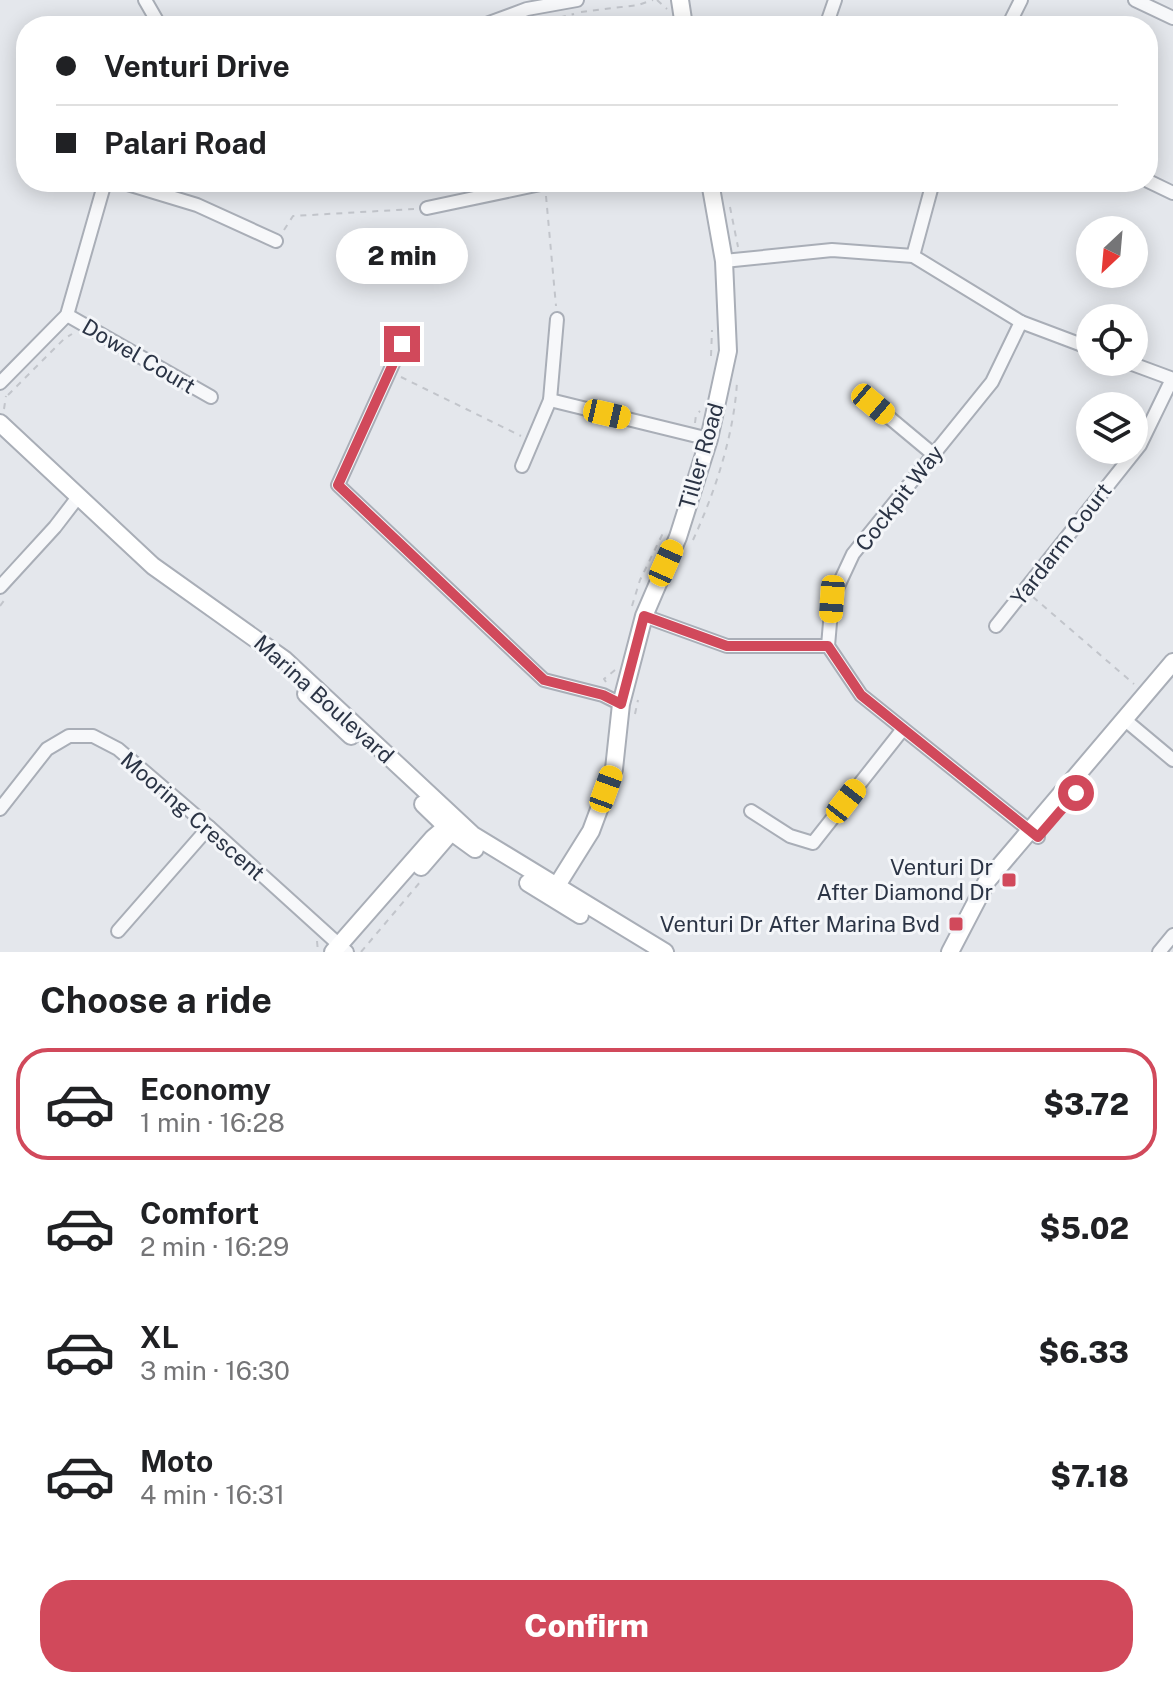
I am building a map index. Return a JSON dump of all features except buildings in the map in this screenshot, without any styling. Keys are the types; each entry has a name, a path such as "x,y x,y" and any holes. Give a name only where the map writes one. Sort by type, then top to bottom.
{"street":[{"path":"503,16 527,5 577,0"},
{"path":"1135,0 1173,18"},
{"path":"0,383 67,315 102,192"},
{"path":"154,192 197,205 276,241"},
{"path":"427,208 504,192"},
{"name":"Tiller Road","path":"554,892 591,831 614,769 621,704 638,612 678,537 709,439 728,351 724,261 712,192"},
{"path":"913,256 930,192"},
{"path":"724,261 832,250 913,256 1021,322 1076,343"},
{"name":"Dowel Court","path":"67,315 211,397"},
{"path":"522,466 550,400 557,319"},
{"name":"Cockpit Way","path":"828,646 832,599 853,554 992,382 1021,322"},
{"path":"402,344 338,485 544,680 603,695 621,704"},
{"path":"1148,370 1173,379"},
{"name":"Yardarm Court","path":"996,626 1140,445 1173,379"},
{"path":"550,400 709,439"},
{"path":"873,404 933,454"},
{"name":"Marina Boulevard","path":"0,423 162,587 286,675 453,825 643,952"},
{"name":"Marina Boulevard","path":"0,438 75,501"},
{"path":"0,587 75,501"},
{"path":"638,612 727,646 828,646 861,695 1034,834"},
{"path":"1128,723 1173,662"},
{"path":"950,952 987,881 1034,834 1128,723 1173,676"},
{"path":"1128,723 1173,760"},
{"path":"751,811 790,836 813,843 903,729"},
{"name":"Mooring Crescent","path":"0,809 47,749 69,736 93,736 118,749 209,827 342,950"},
{"path":"342,950 453,825"},
{"path":"118,931 209,827"},
{"path":"961,952 985,904 1034,834"},
{"name":"Marina Boulevard","path":"554,892 665,952"},
{"path":"1159,952 1173,935"}],"path":[{"path":"564,16 655,0 662,2 669,16"},
{"path":"549,192 557,319"},
{"path":"276,241 293,216 427,208"},
{"path":"711,367 712,328"},
{"path":"389,371 532,442"},
{"path":"693,434 696,415 704,407"},
{"path":"638,612 640,580 668,524"},
{"path":"1025,590 1138,687"},
{"path":"603,695 607,684 604,679 617,667"},
{"path":"361,952 428,873"}],"place":[{"name":"Venturi Dr After Diamond Dr","path":"1009,880"},
{"name":"Venturi Dr After Marina Bvd","path":"956,924"}],"route":[{"path":"402,344 338,485 544,680 603,695 621,704 644,616 727,646 828,646 861,695 1038,837 1076,793"}]}
